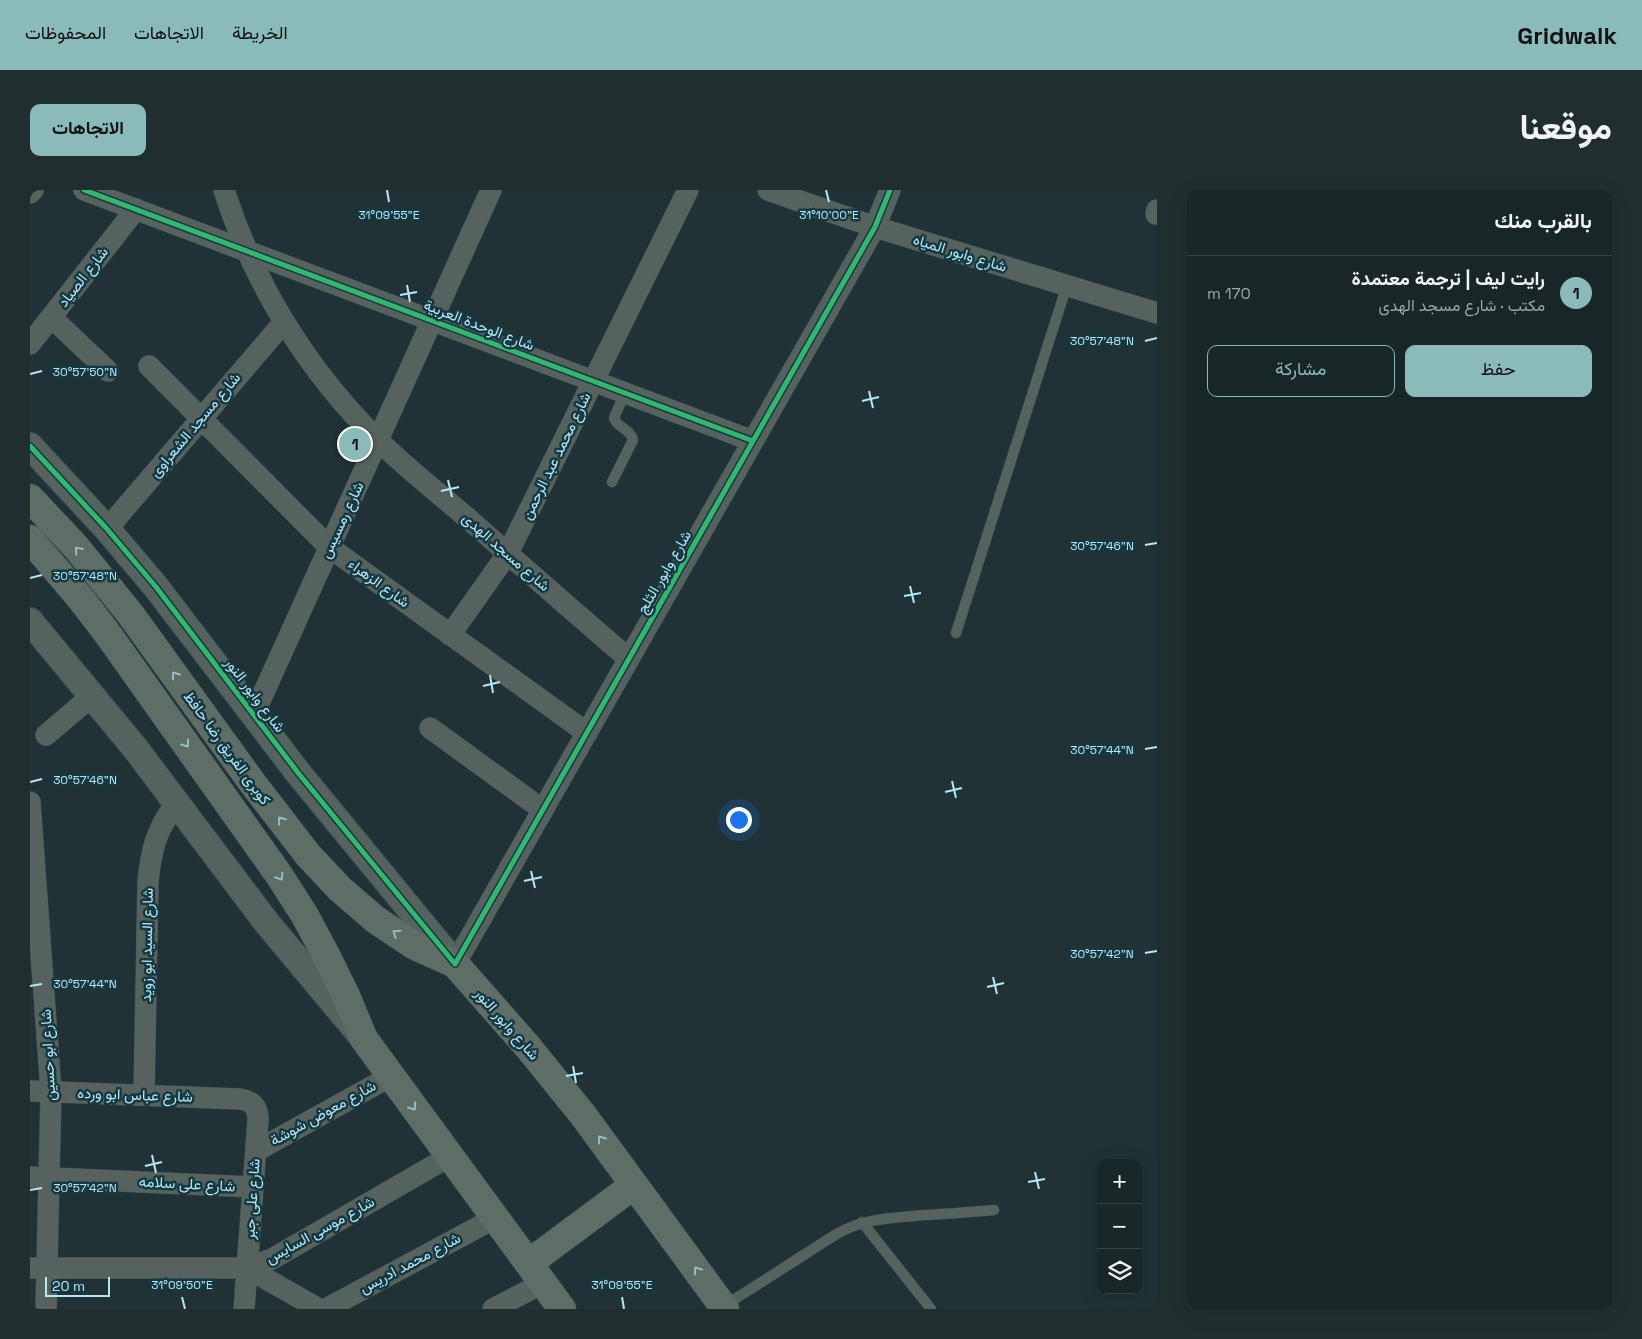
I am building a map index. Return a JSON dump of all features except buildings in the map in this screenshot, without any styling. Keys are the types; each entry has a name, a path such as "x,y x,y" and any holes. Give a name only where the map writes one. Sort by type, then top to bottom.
{"main road":[{"name":"كوبرى الفريق رضا حافظ","path":"30,498 76,547 131,615 262,796 308,855 340,890 376,920 407,941 455,964"},
{"name":"كوبرى الفريق رضا حافظ","path":"30,539 76,592 279,874 304,914 326,955 364,1039"},
{"name":"شارع وابور النور","path":"455,964 528,1047 583,1114 725,1308"},
{"path":"364,1039 562,1309"},
{"path":"536,1273 634,1185"}],"street":[{"path":"30,193 33,190"},
{"name":"شارع الوحدة العربية","path":"84,190 753,441"},
{"name":"شارع مسجد الهدى","path":"224,190 246,250 284,322 323,378 357,418 378,440 629,660"},
{"name":"شارع رمسيس","path":"254,714 491,190"},
{"name":"شارع محمد عبد الرحمن","path":"450,635 508,553 688,190"},
{"name":"شارع وابور المياه","path":"768,190 875,227 1155,312"},
{"name":"شارع وابور الثلج","path":"455,964 875,227 890,190"},
{"name":"شارع الصياد","path":"30,344 136,209"},
{"path":"51,317 108,371"},
{"name":"شارع مسجد الشعراوى","path":"107,529 284,322"},
{"name":"شارع الزهراء","path":"150,366 330,547 587,734"},
{"name":"شارع وابور النور","path":"30,446 107,529 156,587 351,839 455,964"},
{"path":"30,621 93,695 177,802 267,923 364,1039"},
{"path":"46,735 93,695"},
{"path":"430,728 543,810"},
{"name":"شارع ابو حسين","path":"30,802 40,1091 38,1268 46,1309"},
{"name":"شارع السيد ابو زويد","path":"144,1095 150,859 156,838 166,817 177,802"},
{"name":"شارع معوض شوشة","path":"256,1151 391,1076"},
{"name":"شارع عباس ابو ورده","path":"40,1091 240,1099"},
{"name":"شارع على جبر","path":"240,1099 252,1103 258,1114 244,1309"},
{"name":"شارع موسى السايس","path":"38,1268 247,1268 272,1259 450,1156"},
{"name":"شارع على سلامه","path":"40,1177 253,1187"},
{"name":"شارع محمد ادريس","path":"326,1309 495,1218"},
{"path":"247,1268 319,1309"},
{"path":"493,1309 536,1273"}],"lane":[{"path":"956,633 1067,285"},
{"path":"612,482 633,440 631,434 617,424 614,418 626,394"},
{"path":"725,1308 840,1232 862,1222 882,1218 994,1210"},
{"path":"862,1222 931,1309"}],"cycle path":[{"path":"84,190 753,441"},
{"path":"30,446 107,529 156,587 299,774 455,964 875,227 890,190"}],"place":[{"name":"رايت ليف | ترجمة معتمدة","path":"355,444"}]}
